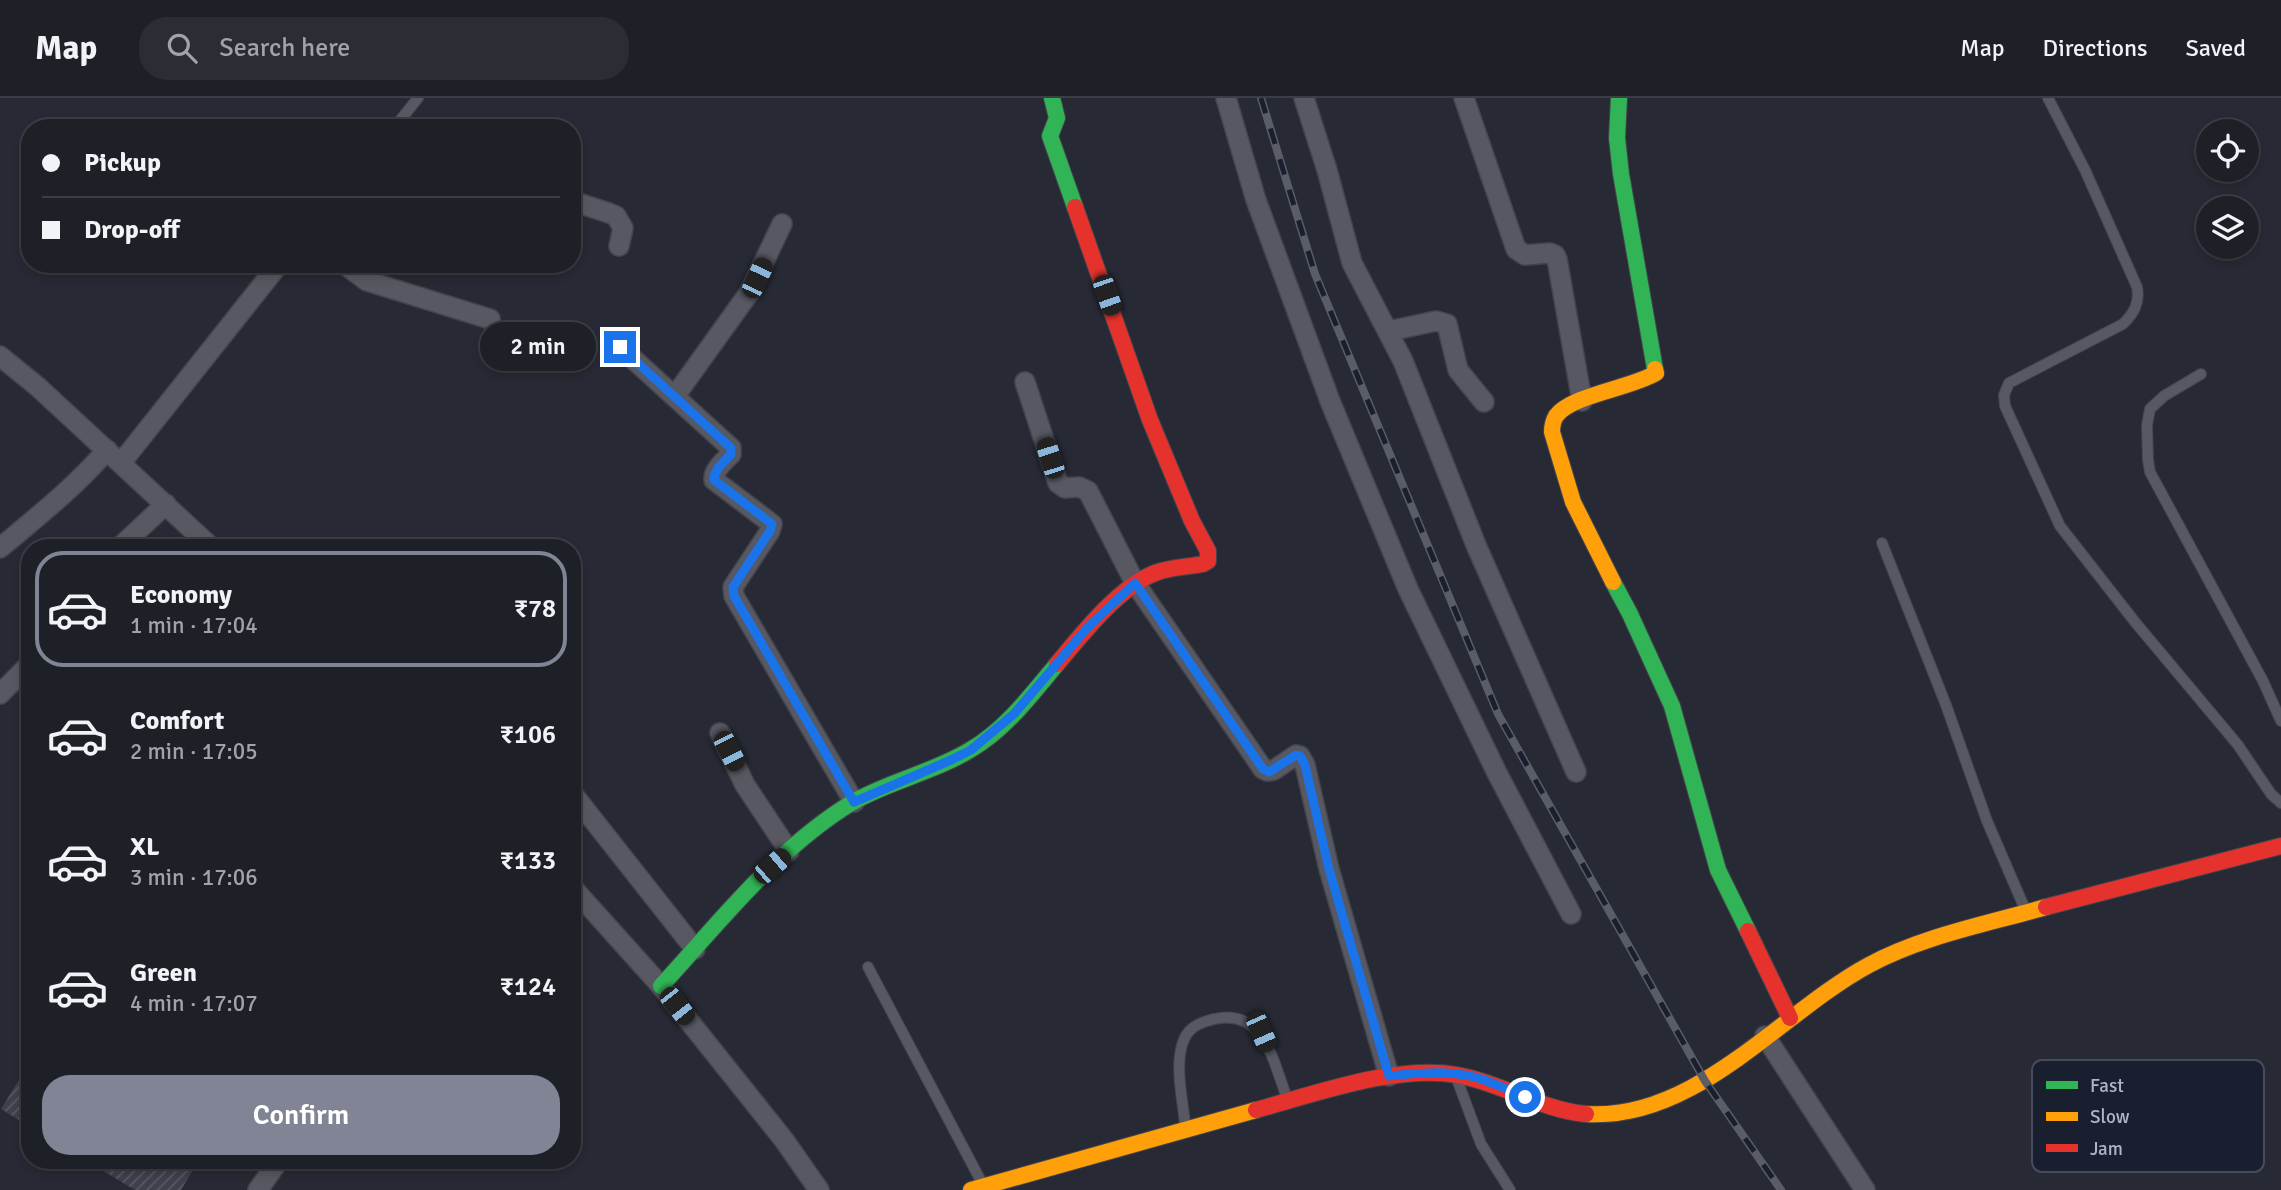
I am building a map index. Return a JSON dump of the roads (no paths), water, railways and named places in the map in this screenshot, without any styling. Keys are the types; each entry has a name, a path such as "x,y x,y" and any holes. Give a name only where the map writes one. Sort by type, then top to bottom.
{"street":[{"path":"661,986 789,851 854,802 971,750 1014,714 1088,627 1135,583 1157,572 1208,561 1208,551 1192,521 1150,420 1053,145 1051,135 1059,119 1052,98"},
{"path":"1226,98 1256,200 1330,401 1408,589 1497,773 1572,914"},
{"path":"1304,98 1352,262 1403,361 1476,545 1577,772"},
{"path":"1464,98 1516,249 1524,256 1550,253 1557,259 1582,401"},
{"path":"1619,98 1617,138 1621,174 1656,373 1558,413 1552,426 1554,442 1573,502 1630,614 1672,706 1718,870 1790,1018"},
{"path":"581,204 616,216 623,228 620,246"},
{"path":"675,396 749,293 782,223"},
{"path":"0,548 88,472 114,456 271,273"},
{"path":"356,273 366,281 490,319"},
{"path":"1389,331 1436,321 1447,324 1458,370 1484,402"},
{"path":"620,347 732,450 714,475 716,483 772,524 733,587 734,596 854,802"},
{"path":"0,356 114,456 203,539"},
{"path":"1025,382 1058,483 1065,488 1079,487 1088,491 1135,583 1263,769 1274,771 1296,755 1300,756 1305,765 1329,869 1389,1076"},
{"path":"129,539 166,504"},
{"path":"0,694 21,673"},
{"path":"720,733 745,785 789,851"},
{"path":"581,804 695,949"},
{"path":"978,1188 1185,1128 1389,1076 1429,1072 1478,1078 1569,1112 1626,1112 1646,1107 1705,1081 1819,996 1868,965 1907,948 2132,882 2281,846"},
{"path":"581,897 661,986 784,1140 819,1190"},
{"path":"1765,1036 1865,1190"},
{"path":"258,1190 273,1169"}],"lane":[{"path":"401,119 418,98"},
{"path":"2048,98 2085,170 2137,287 2138,296 2133,314 2123,324 2010,383 2004,395 2005,406 2060,526 2135,622 2238,745 2281,803"},
{"path":"2201,374 2164,396 2150,408 2147,425 2150,472 2263,681 2281,721"},
{"path":"1882,544 1946,705 1987,821 2026,912"},
{"path":"868,967 978,1188"},
{"path":"1185,1128 1179,1062 1181,1046 1186,1034 1196,1025 1218,1018 1235,1017 1250,1023 1261,1032 1288,1102"},
{"path":"1455,1074 1481,1143 1510,1190"}],"railway":[{"path":"1261,98 1315,274 1498,714 1705,1081 1781,1190"}]}
